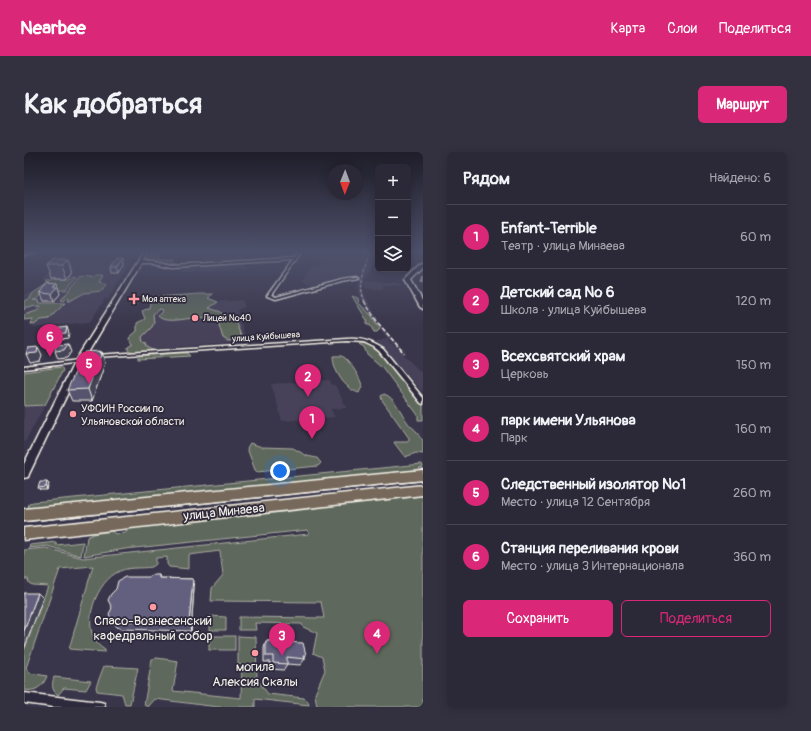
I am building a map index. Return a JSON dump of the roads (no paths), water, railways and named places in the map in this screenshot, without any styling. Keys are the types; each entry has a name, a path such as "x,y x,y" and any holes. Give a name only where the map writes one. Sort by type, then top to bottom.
{"main road":[{"path":"24,474 81,359 130,278"},
{"path":"410,278 408,280 423,307"},
{"name":"улица Минаева","path":"24,515 423,475"},
{"name":"улица Минаева","path":"24,534 423,490"},
{"path":"193,498 194,516"}],"street":[{"path":"281,278 269,296 276,298 342,280 357,278"},
{"name":"улица Куйбышева","path":"24,368 110,356 342,340 365,340 373,343 381,350 423,402"},
{"path":"24,698 100,707"}],"tram line":[{"path":"24,522 423,481"}],"railway":[{"path":"363,278 362,289 365,302"},
{"path":"364,301 378,323 404,353"}],"place":[{"name":"Моя аптека","path":"134,299"},
{"name":"Лицей №40","path":"195,318"},
{"name":"Станция переливания крови","path":"50,357"},
{"name":"Следственный изолятор №1","path":"89,384"},
{"name":"Детский сад № 6","path":"308,397"},
{"name":"УФСИН России по Ульяновской области","path":"73,414"},
{"name":"Enfant-Terrible","path":"312,439"},
{"name":"Спасо-Вознесенский кафедральный собор","path":"153,607"},
{"name":"могила Алексия Скалы","path":"255,653"},
{"name":"парк имени Ульянова","path":"377,654"},
{"name":"Всехсвятский храм","path":"282,656"}]}
